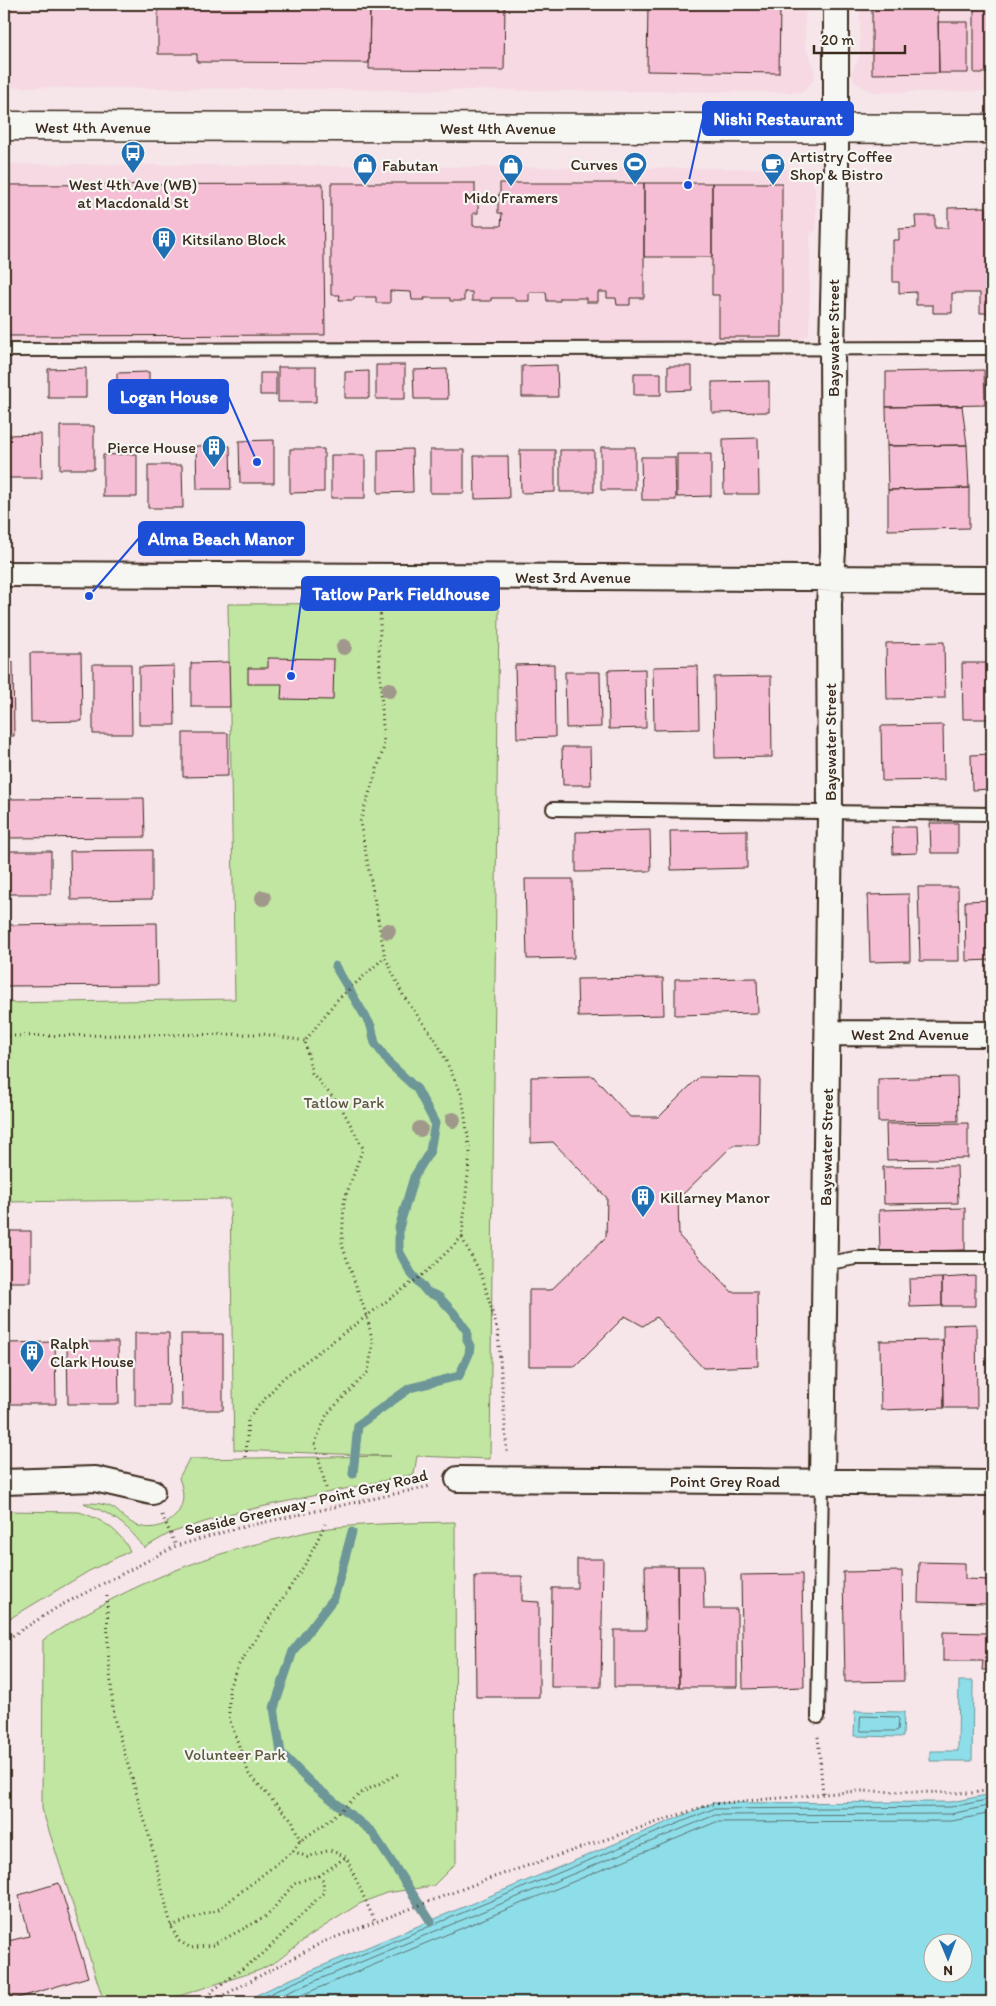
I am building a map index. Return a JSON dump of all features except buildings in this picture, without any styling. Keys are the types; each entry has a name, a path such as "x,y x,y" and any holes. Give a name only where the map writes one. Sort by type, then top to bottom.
{"main road":[{"name":"West 4th Avenue","path":"4,126 992,130"}],"street":[{"name":"Bayswater Street","path":"822,1481 830,811 829,603 833,551 832,347 836,4"},
{"name":"West 3rd Avenue","path":"4,574 992,580"},
{"name":"West 2nd Avenue","path":"828,1033 992,1034"},
{"path":"4,1482 95,1479 152,1492"},
{"name":"Point Grey Road","path":"458,1479 992,1483"}],"lane":[{"path":"4,350 992,348"},
{"path":"553,809 992,814"},
{"path":"825,1264 855,1258 992,1258"},
{"path":"818,1717 822,1481"}],"path":[{"path":"381,601 379,652 384,747 360,822 385,957 404,997 437,1042 462,1094 470,1153 462,1237 482,1276 498,1332 508,1452"},
{"path":"305,1041 336,1001 385,957"},
{"path":"4,1036 263,1034 305,1041"},
{"path":"305,1041 312,1073 341,1107 363,1148 344,1201 342,1245 367,1317 373,1343 368,1372 327,1414 315,1443 326,1488"},
{"path":"246,1457 248,1418 283,1378 429,1270 462,1237"},
{"name":"Seaside Greenway - Point Grey Road","path":"4,1641 58,1607 176,1546 238,1528 458,1479"},
{"path":"300,1841 292,1820 249,1774 229,1718 229,1688 238,1666 308,1560 325,1524"},
{"path":"107,1596 108,1650 114,1718 146,1824 172,1926 179,1941 191,1948 213,1945 267,1916 294,1884 319,1876 346,1857"},
{"path":"818,1753 822,1794"},
{"path":"172,1926 219,1909 293,1851 300,1841 326,1823 361,1793 400,1773"},
{"path":"210,2002 323,1942 491,1878 609,1840 711,1804 859,1791 971,1793 992,1790"},
{"path":"293,1851 307,1857 330,1850 346,1857 375,1922"},
{"path":"210,2002 212,1991 264,1953 311,1908 324,1892 323,1880 319,1876"}],"shaded area":[{"path":"4,4 805,4 805,45 815,72 814,79 804,91 796,92 4,87"},
{"path":"860,4 992,4 992,91 875,92 860,86 855,82 851,73 860,56"},
{"path":"4,164 795,169 806,174 812,181 815,190 816,230 810,234 809,334 795,342 4,342"}],"green space":[{"name":"Tatlow Park","path":"499,603 490,1459 417,1456 414,1474 233,1513 170,1533 144,1548 136,1537 117,1520 84,1503 108,1506 135,1524 148,1528 167,1523 180,1510 183,1497 179,1478 189,1459 391,1456 234,1450 230,1199 4,1202 4,1003 235,999 228,604"},
{"path":"4,1511 79,1512 109,1526 121,1537 130,1551 89,1571 4,1622"},
{"name":"Volunteer Park","path":"455,1522 456,1863 433,1886 386,1893 359,1904 309,1936 277,1961 260,1970 160,2002 104,2002 42,1809 43,1640 128,1591 218,1555 322,1529 388,1524"}],"water":[{"path":"959,1681 973,1681 972,1761 930,1761 930,1751 958,1751"},
{"path":"855,1711 904,1712 903,1737 854,1736"},
{"path":"992,1794 992,2002 242,2002 286,1981 713,1803 951,1802"}],"waterway":[{"path":"335,966 371,1026 375,1043 390,1064 417,1089 435,1123 430,1151 414,1177 399,1228 399,1251 411,1273 427,1292 439,1297 453,1312 467,1331 467,1340 470,1346 469,1354 459,1376 410,1388 358,1425 353,1474"},
{"path":"352,1532 334,1598 293,1651 274,1708 281,1753 311,1783 372,1832 431,1922"}],"place":[{"name":"West 4th Ave (WB) at Macdonald St","path":"133,174"},
{"name":"Curves","path":"635,185"},
{"name":"Nishi Restaurant","path":"688,185"},
{"name":"Fabutan","path":"365,186"},
{"name":"Artistry Coffee Shop & Bistro","path":"773,186"},
{"name":"Mido Framers","path":"511,187"},
{"name":"Kitsilano Block","path":"164,260"},
{"name":"Logan House","path":"257,462"},
{"name":"Pierce House","path":"214,468"},
{"name":"Alma Beach Manor","path":"89,596"},
{"name":"Tatlow Park Fieldhouse","path":"291,676"},
{"name":"Killarney Manor","path":"643,1218"},
{"name":"Ralph Clark House","path":"32,1373"}]}
